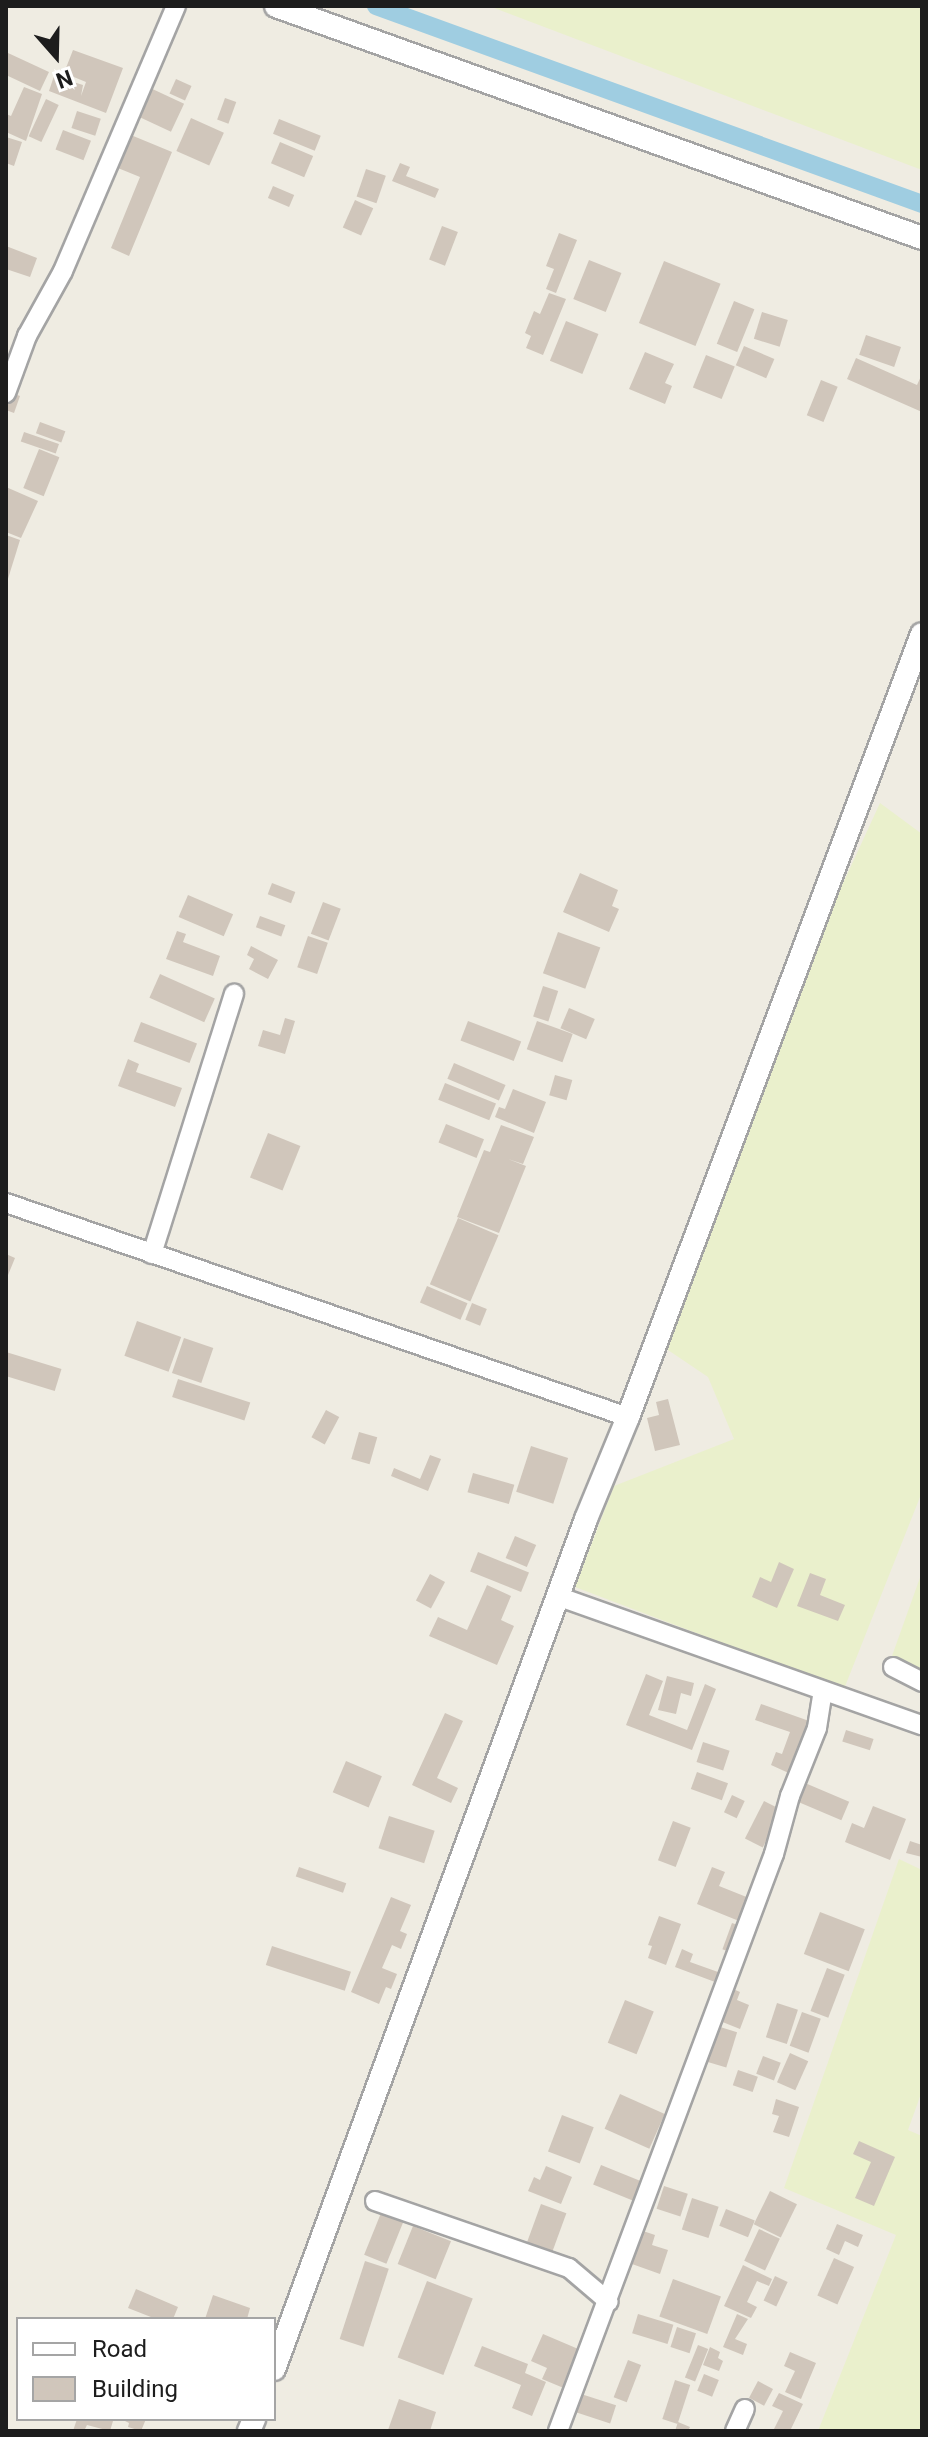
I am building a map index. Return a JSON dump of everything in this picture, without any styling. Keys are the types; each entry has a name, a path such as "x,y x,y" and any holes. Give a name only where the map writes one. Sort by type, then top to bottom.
{"street":[{"path":"6,393 27,336 63,271 176,6"},
{"path":"276,6 922,238"},
{"path":"276,2364 557,1596 628,1417 922,634"},
{"path":"152,1254 234,994"},
{"path":"6,1203 628,1417"},
{"path":"557,1596 922,1725"},
{"path":"893,1667 922,1682"},
{"path":"558,2431 609,2302 774,1854 790,1796 817,1728 823,1692"},
{"path":"375,2201 569,2268 609,2302"},
{"path":"735,2431 745,2409"}],"green space":[{"path":"489,6 922,6 922,170"},
{"path":"880,803 922,834 922,1492 844,1689 575,1587 614,1486 734,1439 708,1377 665,1348 769,1044"},
{"path":"922,1572 922,1671 892,1656"},
{"path":"899,1859 922,1870 922,2091 908,2130 922,2136 922,2431 818,2431 896,2235 784,2188"}],"building":[{"path":"73,50 123,68 106,113 49,91 54,76 83,85 81,96 86,82 64,73"},
{"path":"8,53 49,72 40,91 6,75"},
{"path":"176,79 192,86 185,101 169,94"},
{"path":"146,86 184,104 171,132 133,114"},
{"path":"24,87 42,94 26,141 6,132 6,114 11,116"},
{"path":"225,98 236,102 228,124 217,120"},
{"path":"46,99 59,105 41,142 29,136"},
{"path":"77,111 101,119 95,136 71,128"},
{"path":"191,118 224,133 209,166 176,151"},
{"path":"279,119 321,136 315,151 273,134"},
{"path":"63,130 91,141 83,160 55,150"},
{"path":"126,133 172,152 129,256 111,248 140,177 113,166"},
{"path":"6,137 22,142 14,166 6,163"},
{"path":"280,142 313,156 304,177 271,163"},
{"path":"400,163 410,167 406,176 439,189 435,198 392,181"},
{"path":"366,169 386,176 376,203 357,196"},
{"path":"273,186 294,195 289,207 268,198"},
{"path":"355,200 373,208 361,236 343,227"},
{"path":"442,226 458,232 445,266 429,260"},
{"path":"559,233 577,240 556,293 546,289 554,269 546,266"},
{"path":"6,246 37,258 30,277 6,269"},
{"path":"589,260 621,273 606,312 573,299"},
{"path":"664,261 721,284 695,346 639,323"},
{"path":"549,293 566,299 543,355 526,348 531,336 525,333 534,311 540,314"},
{"path":"734,301 754,309 737,352 717,344"},
{"path":"762,312 788,320 780,347 754,339"},
{"path":"566,321 598,334 582,374 550,361"},
{"path":"866,335 901,347 894,367 859,355"},
{"path":"744,346 774,359 766,378 736,365"},
{"path":"645,352 674,364 665,383 672,386 665,404 629,389"},
{"path":"706,355 735,367 722,399 693,387"},
{"path":"856,358 917,385 922,374 922,412 847,379"},
{"path":"821,380 838,387 823,422 807,415"},
{"path":"9,392 20,396 14,413 6,410"},
{"path":"40,422 65,431 61,443 36,433"},
{"path":"24,432 59,444 56,454 21,441"},
{"path":"39,449 59,457 44,496 23,488"},
{"path":"6,487 38,501 21,538 6,532"},
{"path":"6,535 20,540 7,582 6,582"},
{"path":"580,873 618,890 612,906 619,909 609,932 563,912"},
{"path":"272,883 295,892 291,903 268,894"},
{"path":"188,895 233,914 224,936 179,917"},
{"path":"323,902 341,909 329,941 311,934"},
{"path":"260,916 285,925 281,937 256,927"},
{"path":"177,931 186,934 183,942 220,956 213,976 166,959"},
{"path":"558,932 600,947 585,989 543,973"},
{"path":"308,936 328,943 317,974 297,967"},
{"path":"251,946 278,960 268,979 249,969 254,959 247,955"},
{"path":"160,974 215,998 204,1022 149,998"},
{"path":"543,986 558,991 548,1021 533,1016"},
{"path":"569,1008 595,1019 586,1039 560,1028"},
{"path":"285,1018 295,1021 285,1054 258,1046 263,1030 280,1035"},
{"path":"468,1021 521,1041 514,1061 460,1041"},
{"path":"537,1021 573,1034 562,1062 527,1049"},
{"path":"141,1022 197,1044 189,1063 133,1042"},
{"path":"128,1059 139,1064 136,1072 182,1088 175,1107 118,1086"},
{"path":"454,1063 506,1085 499,1101 447,1079"},
{"path":"555,1075 572,1080 567,1100 549,1095"},
{"path":"445,1083 496,1104 489,1120 438,1100"},
{"path":"513,1089 546,1102 534,1133 495,1117 499,1107 505,1109"},
{"path":"446,1124 484,1139 477,1158 439,1143"},
{"path":"501,1125 534,1137 523,1164 508,1159 526,1166 499,1233 457,1217 484,1150 490,1152"},
{"path":"268,1133 300,1146 282,1191 250,1178"},
{"path":"458,1218 499,1235 470,1301 430,1284"},
{"path":"6,1254 15,1258 6,1280"},
{"path":"427,1286 468,1303 460,1320 420,1303"},
{"path":"472,1303 487,1309 480,1326 465,1320"},
{"path":"137,1321 181,1337 169,1372 124,1356"},
{"path":"184,1338 213,1348 201,1383 172,1373"},
{"path":"6,1352 61,1369 55,1391 6,1376"},
{"path":"178,1379 250,1402 244,1421 172,1397"},
{"path":"668,1399 680,1445 655,1451 647,1418 659,1415 656,1402"},
{"path":"326,1410 339,1417 325,1444 311,1437"},
{"path":"359,1432 377,1437 370,1464 351,1459"},
{"path":"531,1446 568,1458 553,1504 516,1492"},
{"path":"430,1455 441,1459 428,1491 391,1476 394,1468 420,1479"},
{"path":"473,1473 514,1485 509,1504 467,1492"},
{"path":"515,1536 536,1545 527,1567 506,1558"},
{"path":"478,1552 529,1573 521,1592 470,1571"},
{"path":"779,1562 794,1569 777,1608 752,1597 760,1577 771,1582"},
{"path":"810,1573 826,1579 820,1595 845,1605 838,1621 797,1606"},
{"path":"430,1574 445,1582 431,1608 416,1600"},
{"path":"487,1585 511,1596 501,1620 514,1626 497,1665 429,1636 438,1617 467,1630"},
{"path":"646,1674 663,1681 649,1715 687,1730 705,1684 716,1689 692,1750 626,1725"},
{"path":"667,1676 694,1683 691,1696 681,1693 676,1714 658,1710"},
{"path":"761,1704 812,1722 793,1775 771,1765 776,1752 782,1754 790,1732 755,1720"},
{"path":"445,1713 463,1721 437,1778 458,1788 451,1803 412,1785"},
{"path":"846,1730 874,1739 870,1750 842,1741"},
{"path":"703,1742 730,1751 723,1771 697,1762"},
{"path":"346,1761 382,1776 369,1808 333,1792"},
{"path":"697,1772 728,1783 722,1800 691,1789"},
{"path":"805,1783 849,1802 841,1820 797,1801"},
{"path":"732,1795 745,1801 737,1818 724,1812"},
{"path":"764,1801 782,1810 763,1848 745,1838"},
{"path":"873,1806 906,1819 890,1860 845,1842 852,1823 864,1828"},
{"path":"389,1816 435,1831 424,1863 378,1848"},
{"path":"673,1821 691,1828 676,1867 658,1860"},
{"path":"910,1841 922,1845 922,1857 906,1853"},
{"path":"299,1867 346,1883 343,1893 296,1876"},
{"path":"712,1867 725,1872 719,1886 749,1898 739,1921 697,1904"},
{"path":"391,1897 411,1905 400,1931 407,1934 401,1949 392,1945 382,1968 397,1974 391,1989 386,1987 379,2004 351,1992"},
{"path":"820,1912 865,1929 849,1971 804,1954"},
{"path":"659,1916 681,1924 666,1965 648,1958 652,1946 648,1945"},
{"path":"732,1923 743,1927 734,1953 722,1949"},
{"path":"272,1946 351,1972 345,1991 266,1965"},
{"path":"682,1949 693,1954 690,1962 718,1972 720,1968 728,1971 723,1985 675,1967"},
{"path":"827,1968 845,1975 828,2018 811,2011"},
{"path":"733,1989 740,1992 737,2000 749,2005 740,2029 720,2021"},
{"path":"625,2000 654,2012 637,2054 608,2043"},
{"path":"777,2003 798,2010 787,2044 766,2037"},
{"path":"802,2012 821,2019 808,2053 790,2046"},
{"path":"717,2026 737,2032 726,2068 706,2061"},
{"path":"790,2053 808,2061 795,2090 777,2082"},
{"path":"763,2056 781,2063 774,2081 756,2074"},
{"path":"738,2070 758,2077 753,2092 733,2085"},
{"path":"620,2094 665,2114 649,2149 605,2129"},
{"path":"776,2099 799,2107 789,2137 773,2132 779,2116 772,2114"},
{"path":"562,2115 594,2127 580,2164 548,2151"},
{"path":"859,2141 895,2157 874,2206 855,2198 871,2162 853,2154"},
{"path":"601,2165 646,2183 638,2202 593,2184"},
{"path":"546,2166 572,2177 561,2204 528,2191 534,2177 540,2180"},
{"path":"664,2186 688,2194 680,2217 657,2209"},
{"path":"770,2191 797,2204 781,2237 754,2224"},
{"path":"692,2198 719,2207 708,2238 682,2229"},
{"path":"541,2204 566,2213 550,2258 525,2249"},
{"path":"726,2209 755,2221 748,2237 719,2226"},
{"path":"381,2213 403,2222 386,2264 364,2255"},
{"path":"837,2224 863,2235 858,2247 845,2241 839,2255 826,2249"},
{"path":"413,2226 451,2241 436,2279 398,2264"},
{"path":"759,2229 780,2239 765,2270 744,2261"},
{"path":"643,2231 655,2235 652,2245 668,2250 660,2274 632,2264"},
{"path":"834,2258 854,2267 837,2304 817,2295"},
{"path":"365,2261 389,2269 363,2347 340,2339"},
{"path":"743,2265 772,2279 769,2286 757,2281 747,2302 757,2307 751,2318 724,2306"},
{"path":"775,2276 788,2282 776,2306 764,2300"},
{"path":"673,2279 721,2296 707,2334 659,2317"},
{"path":"427,2281 473,2299 443,2375 398,2358"},
{"path":"136,2289 178,2307 174,2317 151,2317 128,2308"},
{"path":"213,2295 250,2308 248,2317 206,2317"},
{"path":"638,2314 673,2325 668,2344 632,2333"},
{"path":"737,2314 748,2319 735,2339 747,2344 743,2355 723,2347"},
{"path":"677,2327 696,2333 690,2353 671,2347"},
{"path":"543,2334 583,2351 566,2389 542,2379 547,2368 531,2361"},
{"path":"698,2345 708,2349 695,2382 685,2377"},
{"path":"482,2346 528,2364 525,2373 546,2382 532,2416 512,2408 521,2385 474,2366"},
{"path":"710,2347 720,2352 718,2358 723,2361 719,2371 703,2365"},
{"path":"790,2352 816,2363 801,2399 785,2392 795,2371 784,2366"},
{"path":"628,2360 641,2365 627,2402 614,2397"},
{"path":"704,2374 719,2380 712,2397 697,2391"},
{"path":"675,2380 690,2385 678,2424 662,2419"},
{"path":"758,2381 773,2389 764,2406 749,2398"},
{"path":"578,2393 616,2405 610,2423 572,2411"},
{"path":"779,2393 803,2404 790,2431 773,2431 783,2411 772,2406"},
{"path":"399,2399 436,2412 430,2431 388,2430"},
{"path":"76,2421 113,2421 110,2431 87,2425 84,2431 73,2431"},
{"path":"125,2421 145,2421 141,2431 128,2427 129,2423"},
{"path":"678,2422 690,2427 688,2431 675,2431"}],"waterway":[{"path":"376,6 922,204"}]}
